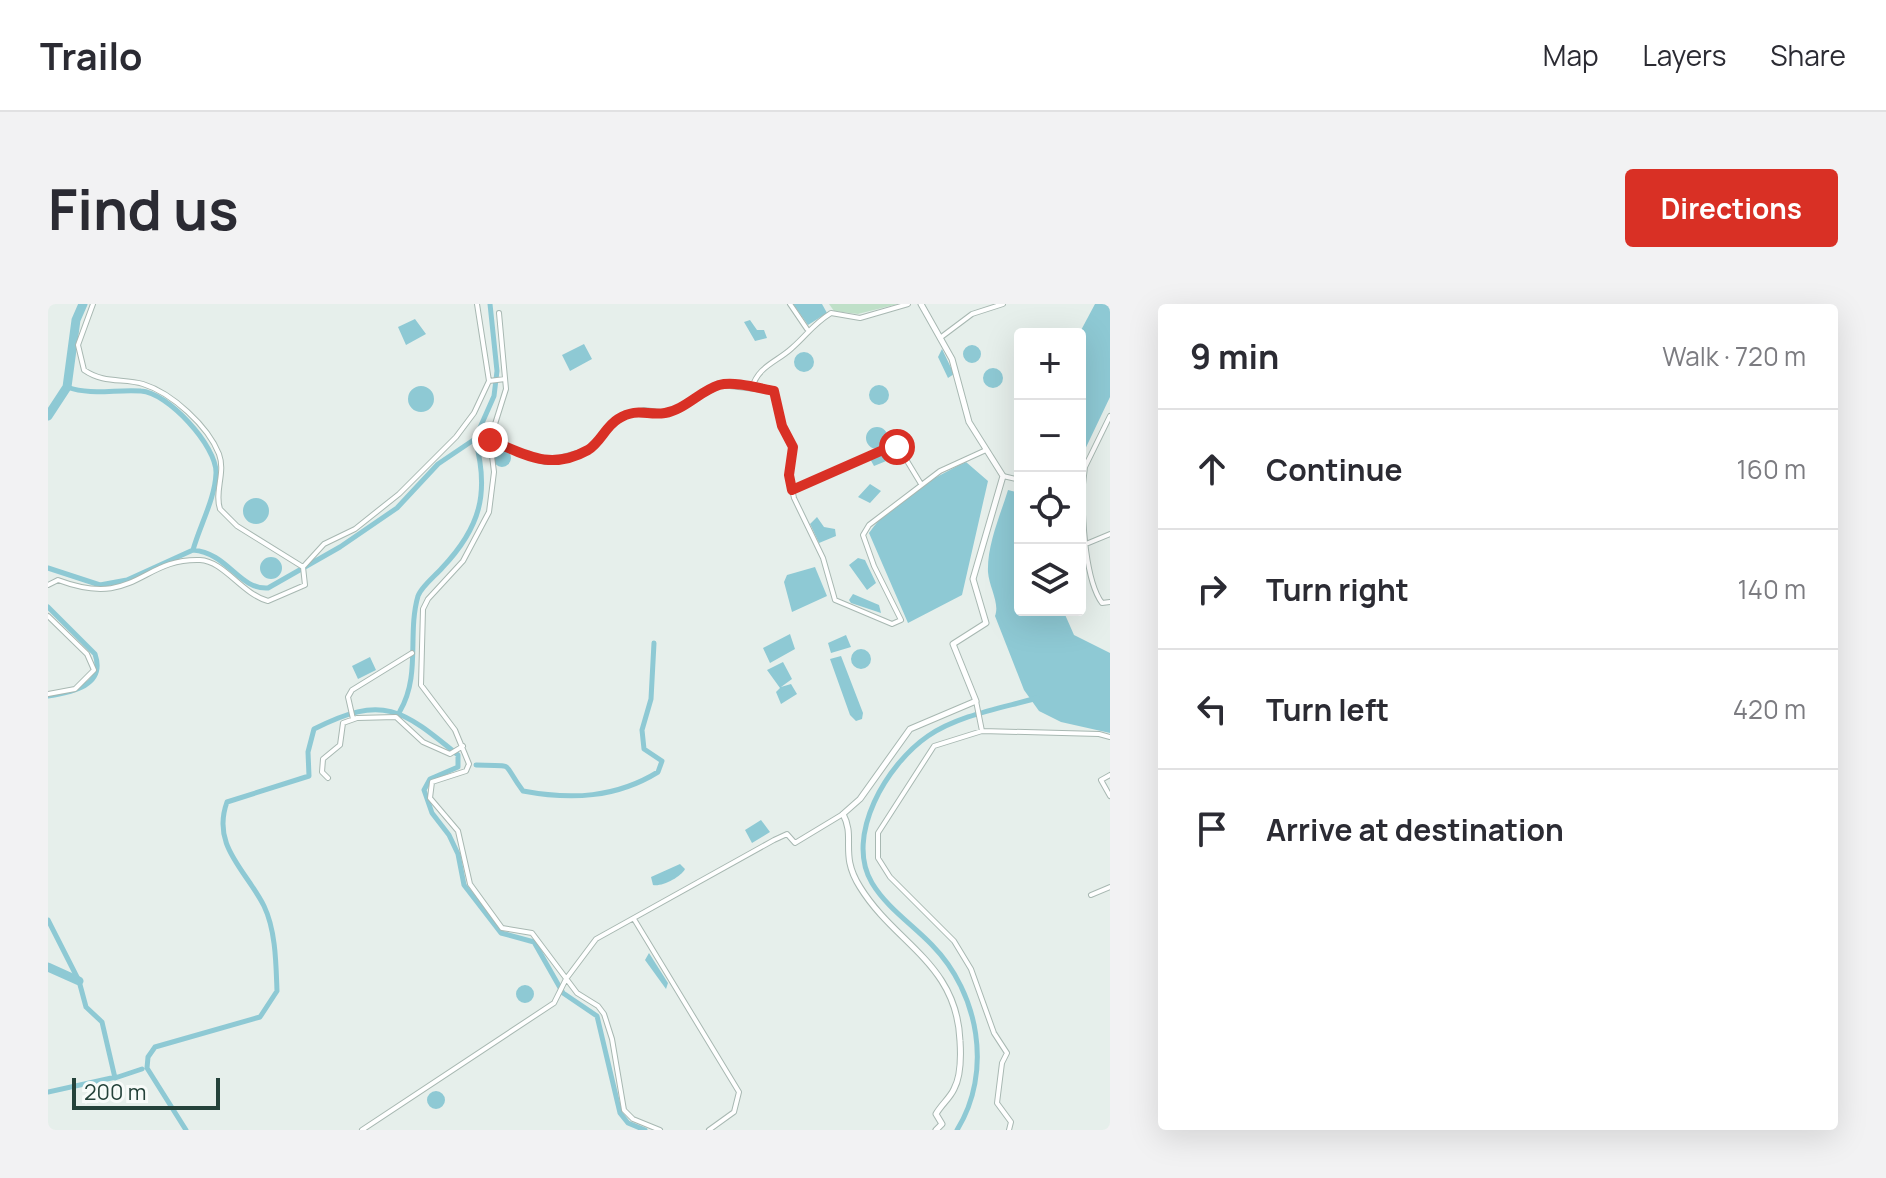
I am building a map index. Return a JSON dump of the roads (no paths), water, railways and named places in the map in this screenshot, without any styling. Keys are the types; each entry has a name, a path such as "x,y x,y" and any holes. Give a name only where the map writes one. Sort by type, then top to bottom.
{"street":[{"path":"93,304 78,345 84,370 110,381 141,383 168,394 184,407 218,451 222,466 220,509 237,526 303,567"},
{"path":"48,585 58,580 93,592 109,591 169,567 203,560 220,568 250,595 268,601 305,585 303,567 324,544 355,529 399,494 456,437 474,413 489,381 477,304"},
{"path":"790,304 807,329"},
{"path":"752,388 760,371 791,350 807,329 831,313 860,318 908,304"},
{"path":"921,304 952,359 969,422 1003,476 1014,479"},
{"path":"940,338 972,314 1003,304"},
{"path":"499,313 506,389 490,440 494,472 489,512 463,561 428,599 423,609 421,685 455,730 469,757 466,771 432,782 429,790 433,805 458,831 470,884 502,928 532,933 565,981 598,1006 612,1039 624,1110 633,1119 660,1130"},
{"path":"489,381 505,379"},
{"path":"490,440 545,462 588,450 618,419 631,413 644,410 667,413 721,385 774,391 782,426 793,447 789,475 792,490 823,558 835,600 892,624 901,620 874,566 863,535 869,525 921,484 960,459 986,450"},
{"path":"1084,472 1110,416"},
{"path":"792,490 892,446 901,451 921,484"},
{"path":"982,731 976,701 953,644 986,623 973,579 987,522 1003,476"},
{"path":"1110,534 1086,544 1096,594 1102,603 1110,602"},
{"path":"48,616 87,654 94,670 75,689 48,694"},
{"path":"353,719 348,697 360,683 412,653"},
{"path":"362,1130 554,1003 565,981 596,939 774,840 787,834 795,843 843,814 870,787 910,729 976,701"},
{"path":"328,778 322,772 323,759 340,745 343,723 353,719 396,717 423,742 450,754 463,746"},
{"path":"1009,1130 1011,1122 997,1103 1002,1063 1007,1053 994,1033 971,969 954,941 890,877 878,858 878,833 934,746 982,731 1099,734 1110,737"},
{"path":"1110,775 1101,780 1110,796"},
{"path":"843,814 850,827 847,863 862,891 940,976 959,1015 959,1070 954,1090 936,1114 947,1130"},
{"path":"1091,895 1110,887"},
{"path":"634,919 739,1092 734,1112 709,1130"},
{"path":"936,1130 942,1124"}],"water":[{"path":"793,304 822,304 827,313 808,325"},
{"path":"1095,304 1110,304 1110,397 1086,447 1086,328 1082,328"},
{"path":"415,319 426,334 406,345 398,327"},
{"path":"750,320 757,330 764,330 767,338 755,341 744,322"},
{"path":"584,344 592,359 570,371 562,355"},
{"path":"972,345 981,354 972,363 963,354"},
{"path":"942,349 954,374 948,378 938,357"},
{"path":"804,352 811,355 814,362 811,369 804,372 797,369 794,362 797,355"},
{"path":"993,368 1000,371 1003,378 1000,385 993,388 986,385 983,378 986,371"},
{"path":"875,385 883,385 889,395 883,405 875,405 869,399 869,391"},
{"path":"421,386 430,390 434,399 430,408 421,412 412,408 408,399 412,390"},
{"path":"877,427 885,430 888,438 885,446 877,449 869,446 866,438 869,430"},
{"path":"889,448 896,457 874,466 869,457"},
{"path":"502,449 511,458 502,467 493,458"},
{"path":"966,462 988,481 962,595 908,623 869,533 900,501"},
{"path":"870,484 881,491 870,503 858,497"},
{"path":"1008,490 1014,492 1014,616 1066,616 1074,635 1110,653 1110,733 1061,722 1039,711 1024,690 995,616 996,606 988,572 992,541"},
{"path":"256,498 265,502 269,511 265,520 256,524 247,520 243,511 247,502"},
{"path":"817,517 824,527 835,529 836,536 819,543 810,524"},
{"path":"271,557 279,560 282,568 279,576 271,579 263,576 260,568 263,560"},
{"path":"858,558 865,560 876,583 867,590 849,565"},
{"path":"815,567 827,596 792,612 784,582 787,575"},
{"path":"853,594 879,605 881,613 851,603 849,600"},
{"path":"790,634 795,649 770,663 763,648"},
{"path":"846,635 851,647 831,653 828,643"},
{"path":"861,649 868,652 871,659 868,666 861,669 854,666 851,659 854,652"},
{"path":"841,656 863,713 862,719 856,721 850,715 830,659"},
{"path":"370,657 376,670 358,679 352,666"},
{"path":"783,662 792,679 781,687 791,684 797,694 781,704 776,692 780,688 767,670"},
{"path":"761,820 770,832 752,843 745,830"},
{"path":"680,864 685,869 680,875 666,883 653,885 651,877"},
{"path":"649,953 668,983 666,989 645,960"},
{"path":"525,985 534,994 525,1003 516,994"},
{"path":"436,1091 445,1100 436,1109 427,1100"}],"waterway":[{"path":"48,416 67,387 76,320 83,304"},
{"path":"193,550 215,557 249,583 268,588 340,547 397,508 438,464 475,439 494,396 497,371 490,304"},
{"path":"48,568 100,585 127,580 193,550 215,483 214,462 200,435 164,400 141,391 95,392 67,387"},
{"path":"400,711 410,683 418,596 465,539 478,509 482,476 475,439"},
{"path":"48,607 95,654 97,665 96,674 85,686 48,696"},
{"path":"476,765 506,767 523,791 576,796 609,792 658,772 662,761 644,749 642,730 651,699 654,643"},
{"path":"957,1130 975,1083 976,1034 970,1009 948,964 872,883 865,864 863,844 874,802 885,782 913,748 940,729 967,717 1037,698"},
{"path":"186,1130 147,1068 148,1057 155,1047 260,1017 277,991 275,948 268,916 227,845 223,818 227,802 309,776 308,752 314,729 338,718 375,710 406,717 458,755 458,767 430,779 424,790 432,813 449,835 458,854 464,885 501,933 534,942 563,993 597,1016 620,1113 628,1123 645,1130"},
{"path":"48,920 79,981 86,1007 102,1022 115,1078 142,1069"},
{"path":"48,967 79,981"},
{"path":"48,1092 116,1077"}]}
